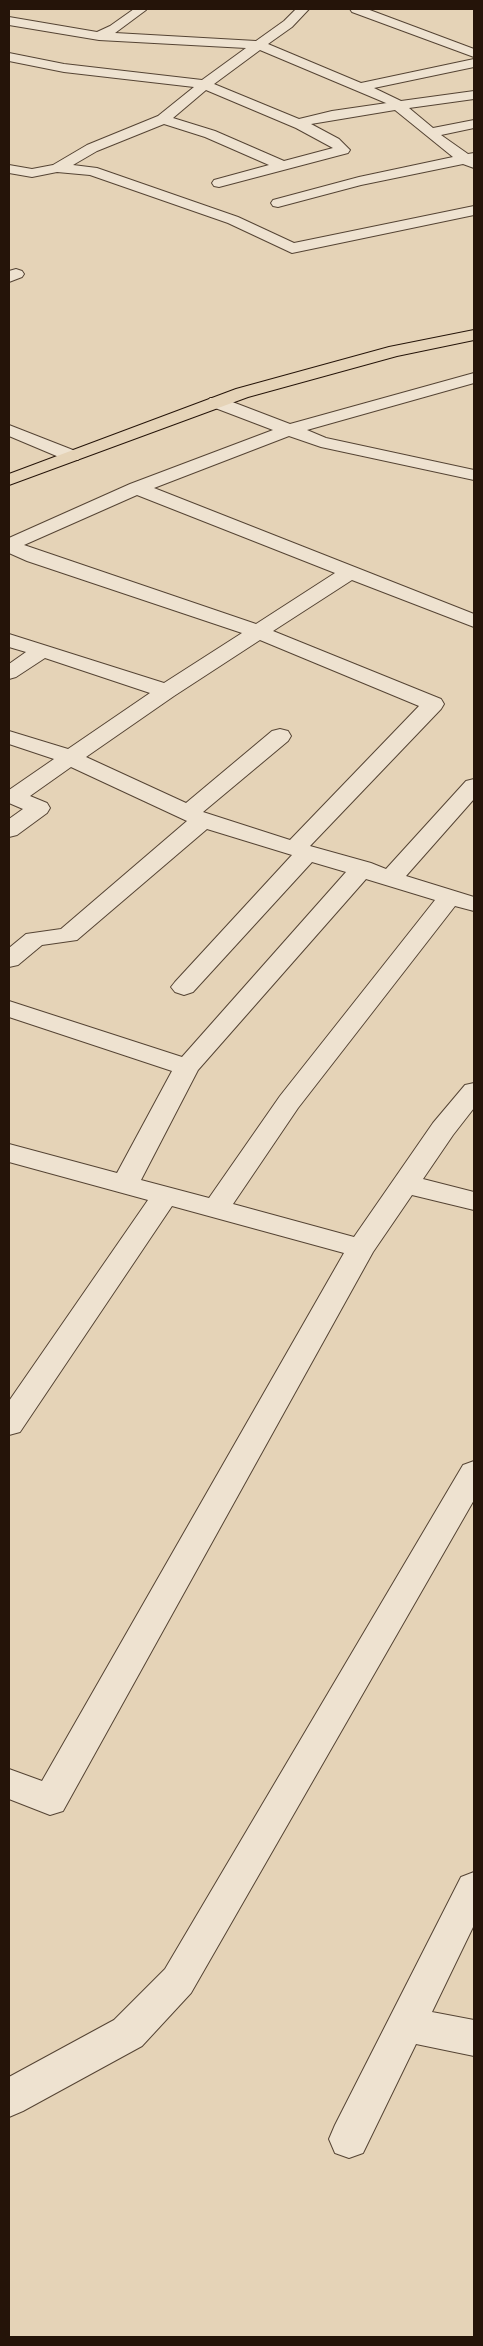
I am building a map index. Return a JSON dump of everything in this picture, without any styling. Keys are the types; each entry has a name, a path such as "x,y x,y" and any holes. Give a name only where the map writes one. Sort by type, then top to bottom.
{"main road":[{"path":"9,480 242,393 395,351 474,335"}],"street":[{"path":"58,168 92,148 163,119 205,84 288,24 303,9"},
{"path":"356,9 474,53"},
{"path":"99,36 140,10"},
{"path":"13,22 39,12"},
{"path":"13,22 99,36 259,45 391,100 430,133 471,160"},
{"path":"9,57 64,68 205,84 219,92 299,123 338,143 343,150 219,183"},
{"path":"360,87 474,63"},
{"path":"299,123 332,115 474,95"},
{"path":"163,119 210,134 282,166"},
{"path":"430,133 474,124"},
{"path":"278,203 359,182 471,160"},
{"path":"9,169 32,173 58,168 92,171 233,220 292,248 474,211"},
{"path":"9,546 138,488 289,430 474,378"},
{"path":"216,402 321,442 474,475"},
{"path":"9,430 72,456"},
{"path":"138,488 474,621"},
{"path":"9,546 34,557 259,632 433,704 302,850 184,987"},
{"path":"9,830 39,808 14,796 166,691 350,572"},
{"path":"9,640 40,652 166,691"},
{"path":"9,673 40,652"},
{"path":"9,960 35,939 68,935 280,736"},
{"path":"9,737 52,750 196,816 474,904"},
{"path":"392,877 474,786"},
{"path":"125,1184 187,1067 363,868"},
{"path":"216,1208 289,1102 450,896"},
{"path":"9,1009 187,1067"},
{"path":"9,1784 50,1800 361,1248 443,1130 474,1091"},
{"path":"9,1153 361,1248"},
{"path":"405,1184 474,1201"},
{"path":"9,1424 165,1195"},
{"path":"9,2098 128,2033 178,1981 474,1472"},
{"path":"349,2139 474,1888"},
{"path":"406,2024 474,2038"}]}
